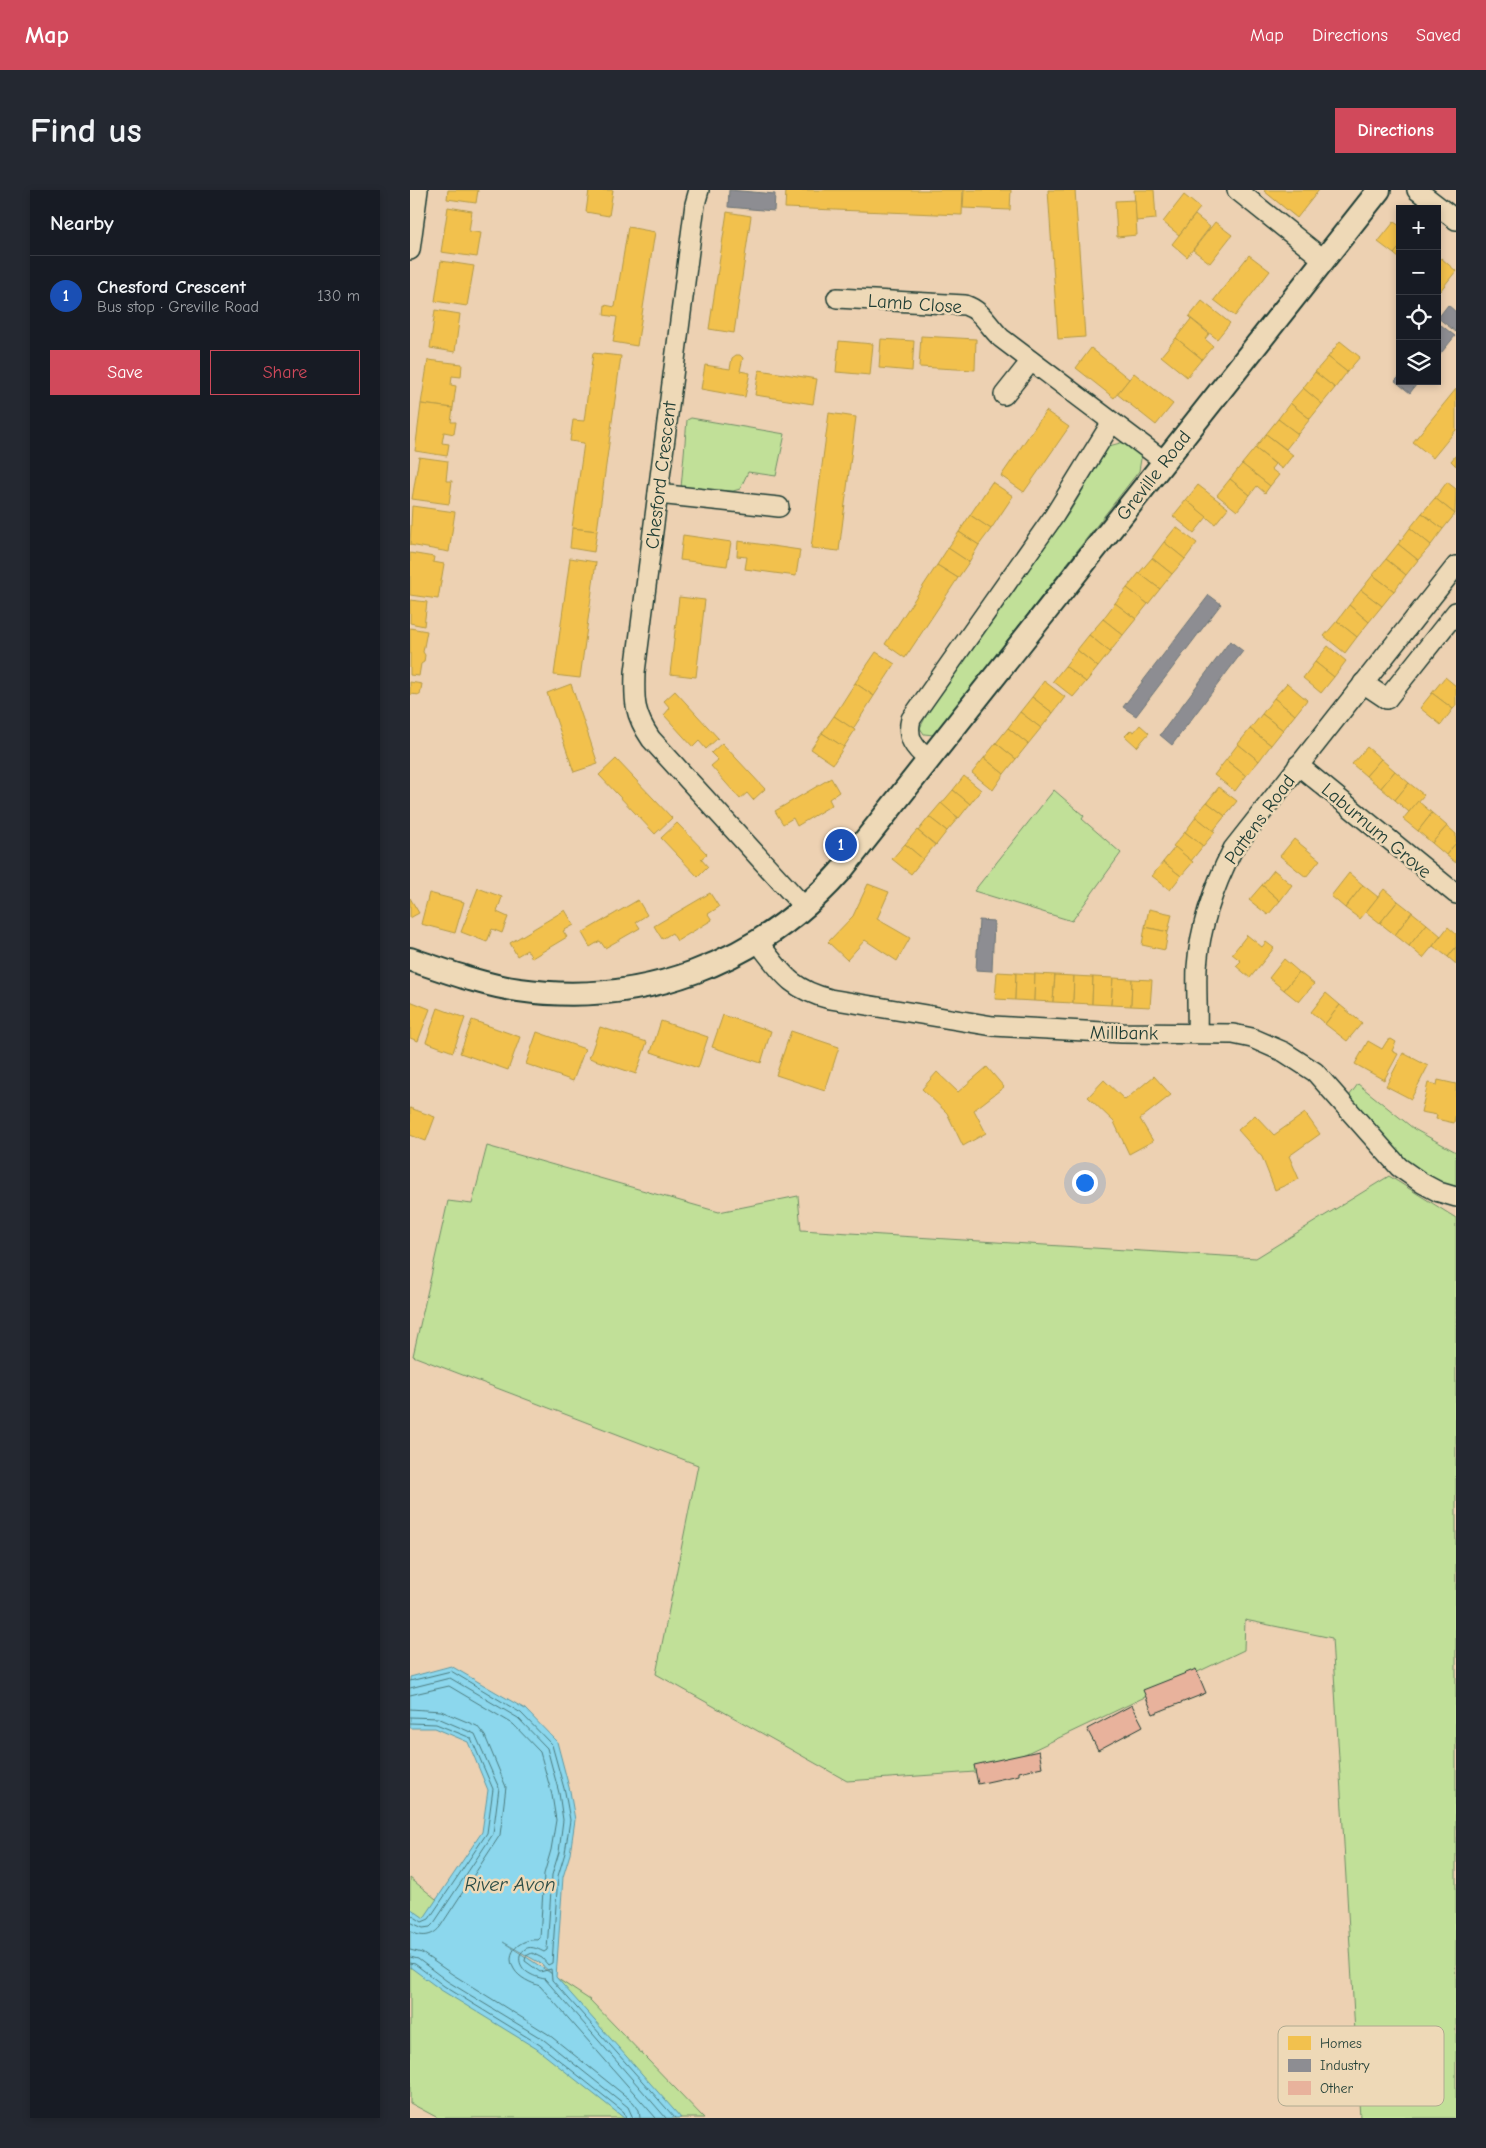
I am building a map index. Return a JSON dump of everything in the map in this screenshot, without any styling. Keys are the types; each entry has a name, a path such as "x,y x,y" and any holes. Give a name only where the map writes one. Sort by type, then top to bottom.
{"street":[{"path":"410,250 418,190"},
{"name":"Chesford Crescent","path":"699,190 695,204 668,398 658,494 635,672 634,702 642,726 662,752 805,908"},
{"path":"1237,190 1323,259"},
{"name":"Greville Road","path":"410,959 471,979 518,990 595,994 626,991 664,982 722,961 783,926 833,881 1378,190"},
{"path":"1417,190 1456,220"},
{"name":"Lamb Close","path":"838,298 965,305 979,312 997,334 1031,361 1164,460"},
{"path":"1004,395 1031,361"},
{"path":"928,760 919,752 909,736 911,719 1054,516 1112,422"},
{"path":"658,494 779,508"},
{"name":"Pattens Road","path":"1197,1033 1197,965 1204,924 1213,890 1233,849 1456,566"},
{"path":"1363,683 1387,699 1456,612"},
{"name":"Laburnum Grove","path":"1298,765 1456,894"},
{"name":"Millbank","path":"758,942 791,982 804,991 830,999 993,1026 1122,1033 1233,1034 1252,1038 1299,1061 1315,1072 1399,1167 1439,1192 1456,1197"}],"green space":[{"path":"691,418 785,434 776,476 748,472 740,489 733,491 681,488 687,420"},
{"path":"1124,442 1142,453 1139,471 934,735 924,734 920,728 930,708 1069,513 1109,446"},
{"path":"1054,790 1084,816 1082,819 1121,853 1072,921 974,891"},
{"path":"1358,1084 1414,1129 1456,1152 1456,1189 1428,1177 1402,1160 1347,1099"},
{"path":"487,1146 719,1212 798,1196 801,1230 1256,1258 1389,1176 1456,1218 1456,2118 1360,2118 1359,2106 1444,2106 1444,2026 1355,2026 1332,1638 1245,1620 1244,1650 989,1771 847,1781 656,1674 698,1465 413,1356 448,1201 472,1204"},
{"path":"410,1878 436,1899 590,2000 704,2118 438,2118 410,2103"}],"water":[{"name":"River Avon","path":"451,1666 525,1709 557,1742 570,1791 575,1820 570,1854 563,1877 556,1977 681,2118 624,2118 537,2049 441,1990 410,1967 410,1908 424,1918 482,1832 488,1790 468,1742 435,1728 410,1728 410,1677","holes":["503,1942 540,1963 552,1974"]}],"building: Homes":[{"path":"448,190 478,190 476,203 447,199"},
{"path":"589,190 613,190 609,216 586,212"},
{"path":"786,190 963,190 962,215 785,208"},
{"path":"964,190 1011,190 1010,210 963,208"},
{"path":"1048,190 1075,190 1085,337 1058,339"},
{"path":"1134,190 1154,190 1156,219 1136,221"},
{"path":"1265,190 1319,190 1297,218"},
{"path":"1184,195 1200,208 1179,235 1163,222"},
{"path":"1135,200 1137,235 1117,237 1115,201"},
{"path":"448,207 472,211 469,231 481,233 477,257 441,252"},
{"path":"727,212 751,216 734,333 709,329"},
{"path":"1195,215 1210,227 1187,257 1172,244"},
{"path":"1215,222 1232,235 1210,263 1193,250"},
{"path":"1394,222 1396,223 1396,252 1394,254 1378,242"},
{"path":"628,227 655,232 637,346 613,342 617,317 604,315 605,305 615,307"},
{"path":"1249,255 1270,271 1235,316 1214,300"},
{"path":"1441,258 1456,271 1441,290"},
{"path":"441,261 474,266 467,306 435,301"},
{"path":"1202,301 1230,323 1217,339 1189,317"},
{"path":"435,310 460,314 455,352 430,348"},
{"path":"1191,319 1209,334 1205,339 1213,346 1202,359 1176,338"},
{"path":"921,336 976,339 975,370 919,367"},
{"path":"1176,338 1202,359 1187,377 1161,356"},
{"path":"881,339 914,341 912,371 879,368"},
{"path":"839,341 873,344 870,375 836,372"},
{"path":"1340,341 1360,357 1347,372 1328,357"},
{"path":"1091,348 1129,379 1114,398 1076,368"},
{"path":"593,353 621,356 597,531 572,528 584,443 570,441 573,420 584,421"},
{"path":"740,355 743,358 740,371 750,373 745,397 701,389 705,365 730,369 732,358"},
{"path":"1328,357 1347,372 1335,388 1315,372"},
{"path":"428,360 462,364 461,377 452,376 451,385 456,386 453,408 421,404"},
{"path":"759,370 817,379 813,404 755,395"},
{"path":"1315,372 1335,388 1322,404 1303,388"},
{"path":"1134,373 1173,404 1156,425 1117,394"},
{"path":"1303,388 1322,404 1310,419 1290,403"},
{"path":"1456,389 1456,430 1433,458 1413,442"},
{"path":"1290,403 1310,419 1298,434 1278,419"},
{"path":"421,404 453,408 451,422 456,422 454,434 444,432 442,443 449,444 447,456 415,451"},
{"path":"1046,411 1069,427 1024,492 1001,476"},
{"path":"829,413 856,417 839,551 811,548"},
{"path":"1278,419 1298,434 1286,449 1266,434"},
{"path":"1266,434 1293,455 1282,469 1255,448"},
{"path":"1255,448 1275,464 1271,469 1279,475 1270,486 1242,464"},
{"path":"1456,455 1456,466 1451,461"},
{"path":"419,457 448,461 446,481 452,481 449,504 412,499"},
{"path":"1242,464 1270,486 1265,493 1257,486 1250,495 1230,479"},
{"path":"1230,479 1250,495 1237,511 1217,495"},
{"path":"992,482 1013,496 991,529 970,515"},
{"path":"1447,482 1456,489 1455,514 1435,498"},
{"path":"1198,485 1228,508 1215,524 1186,500"},
{"path":"1435,498 1455,514 1443,529 1422,513"},
{"path":"1186,500 1207,517 1194,533 1173,516"},
{"path":"412,506 455,512 449,552 410,545"},
{"path":"1422,513 1443,529 1431,545 1410,528"},
{"path":"970,515 991,529 979,545 959,532"},
{"path":"1176,527 1197,543 1185,559 1164,542"},
{"path":"572,528 597,531 594,552 570,548"},
{"path":"1410,528 1431,545 1418,560 1398,544"},
{"path":"959,532 979,545 969,562 948,548"},
{"path":"683,535 731,542 727,566 680,560"},
{"path":"738,541 800,550 796,576 745,569 747,557 737,556"},
{"path":"1164,542 1185,559 1172,574 1152,558"},
{"path":"1398,544 1418,560 1406,575 1386,559"},
{"path":"948,548 969,562 958,578 937,565"},
{"path":"410,553 434,557 433,562 444,564 438,599 410,595"},
{"path":"570,558 596,562 580,678 554,675"},
{"path":"1152,558 1172,574 1160,589 1139,573"},
{"path":"1386,559 1406,575 1394,591 1373,575"},
{"path":"937,565 958,578 905,658 885,644"},
{"path":"1139,573 1160,589 1148,604 1127,588"},
{"path":"1373,575 1394,591 1382,606 1361,590"},
{"path":"1127,588 1148,604 1136,619 1115,603"},
{"path":"1361,590 1382,606 1369,622 1349,605"},
{"path":"679,597 705,600 696,677 670,674"},
{"path":"410,600 427,602 424,626 410,623"},
{"path":"1115,603 1136,619 1123,635 1103,619"},
{"path":"1349,605 1369,622 1357,637 1337,621"},
{"path":"1103,619 1123,635 1110,652 1089,635"},
{"path":"1337,621 1357,637 1345,653 1324,636"},
{"path":"410,628 427,631 423,652 425,655 424,662 421,664 419,676 410,675"},
{"path":"1089,635 1110,652 1098,667 1077,650"},
{"path":"1328,646 1346,661 1334,677 1315,662"},
{"path":"1077,650 1098,667 1086,682 1065,666"},
{"path":"876,652 895,664 874,696 855,683"},
{"path":"1315,662 1334,677 1321,693 1303,678"},
{"path":"1065,666 1086,682 1073,697 1053,681"},
{"path":"1445,677 1456,686 1456,706 1453,709 1432,693"},
{"path":"1044,681 1065,697 1053,713 1032,697"},
{"path":"410,682 422,684 420,695 410,694"},
{"path":"855,683 874,696 853,729 834,716"},
{"path":"1287,683 1307,700 1295,715 1274,698"},
{"path":"571,684 598,764 574,772 547,693"},
{"path":"675,691 718,738 706,749 699,741 693,747 664,715 670,708 664,701"},
{"path":"1432,693 1453,709 1441,725 1420,708"},
{"path":"1032,697 1053,713 1041,728 1020,712"},
{"path":"1274,698 1295,715 1283,730 1262,714"},
{"path":"1020,712 1041,728 1028,744 1008,728"},
{"path":"1262,714 1283,730 1271,745 1250,729"},
{"path":"834,716 855,730 844,747 822,733"},
{"path":"1140,725 1149,733 1137,747 1125,736 1131,730 1134,732"},
{"path":"1008,728 1028,744 1016,759 996,743"},
{"path":"1250,729 1271,745 1259,761 1238,744"},
{"path":"822,733 844,747 833,764 811,749"},
{"path":"722,743 765,789 753,800 747,793 740,799 711,766 718,760 711,753"},
{"path":"996,743 1016,759 1004,774 984,758"},
{"path":"1238,744 1259,761 1246,776 1226,760"},
{"path":"1367,747 1381,759 1366,776 1352,764"},
{"path":"984,758 1004,774 993,790 972,773"},
{"path":"616,759 672,818 655,834 599,775"},
{"path":"1381,759 1395,771 1381,788 1366,776"},
{"path":"1226,760 1246,776 1235,791 1214,775"},
{"path":"1395,771 1409,783 1395,800 1381,788"},
{"path":"964,776 981,790 970,804 953,790"},
{"path":"831,778 839,792 829,799 832,805 797,826 793,818 783,824 775,811"},
{"path":"1409,783 1424,795 1409,812 1395,800"},
{"path":"1219,787 1237,801 1225,816 1207,802"},
{"path":"953,790 970,804 959,818 941,804"},
{"path":"1418,801 1432,813 1418,831 1403,819"},
{"path":"1207,802 1225,816 1213,831 1195,816"},
{"path":"941,803 958,818 947,831 929,817"},
{"path":"1432,813 1447,826 1432,843 1418,831"},
{"path":"929,817 947,831 936,845 918,831"},
{"path":"1196,817 1215,832 1203,846 1185,832"},
{"path":"677,823 707,854 701,859 708,867 698,877 661,838"},
{"path":"1447,826 1456,834 1456,843 1446,855 1432,843"},
{"path":"917,830 935,845 923,859 905,844"},
{"path":"1185,832 1203,846 1191,861 1173,846"},
{"path":"1294,839 1320,860 1306,877 1280,856"},
{"path":"1456,843 1456,863 1446,855"},
{"path":"905,844 923,859 911,874 892,859"},
{"path":"1175,847 1193,862 1181,876 1163,862"},
{"path":"1163,862 1181,876 1170,890 1152,876"},
{"path":"1274,870 1292,885 1280,901 1262,885"},
{"path":"1349,873 1363,885 1345,908 1331,896"},
{"path":"868,884 889,892 877,919 910,938 897,961 865,940 847,960 828,942 853,916"},
{"path":"1262,885 1280,901 1268,915 1249,900"},
{"path":"1363,885 1378,897 1360,919 1345,908"},
{"path":"478,888 502,897 497,912 508,917 502,933 492,929 487,942 461,932"},
{"path":"1384,889 1398,901 1380,923 1366,912"},
{"path":"429,893 464,902 455,933 421,924"},
{"path":"710,893 719,907 708,914 712,920 677,941 672,933 662,939 654,926"},
{"path":"410,898 419,913 410,918"},
{"path":"638,900 647,915 636,922 640,928 605,948 600,941 590,947 582,933"},
{"path":"1398,901 1412,912 1395,935 1380,923"},
{"path":"1149,909 1172,914 1168,932 1145,927"},
{"path":"565,910 574,925 563,931 567,937 532,958 527,950 517,956 510,943"},
{"path":"1412,912 1427,924 1409,946 1395,935"},
{"path":"1427,924 1441,936 1423,958 1409,946"},
{"path":"1145,927 1168,932 1165,950 1142,945"},
{"path":"1448,927 1456,934 1456,947 1448,957 1433,946"},
{"path":"1247,935 1262,947 1266,942 1274,948 1250,978 1236,966 1241,961 1232,954"},
{"path":"1456,947 1456,964 1448,957"},
{"path":"1284,959 1299,972 1284,990 1269,978"},
{"path":"997,972 1016,973 1015,1000 995,999"},
{"path":"1299,972 1314,984 1299,1002 1284,990"},
{"path":"1016,973 1035,974 1034,1001 1015,1000"},
{"path":"1035,974 1055,975 1053,1002 1034,1001"},
{"path":"1055,975 1074,976 1073,1003 1053,1002"},
{"path":"1074,976 1093,977 1092,1004 1073,1003"},
{"path":"1093,977 1113,978 1111,1005 1092,1004"},
{"path":"1113,978 1132,979 1131,1006 1111,1005"},
{"path":"1132,979 1152,980 1150,1007 1131,1006"},
{"path":"1326,993 1340,1005 1325,1024 1311,1012"},
{"path":"410,1001 430,1009 418,1041 410,1038"},
{"path":"1340,1005 1362,1023 1347,1041 1325,1024"},
{"path":"438,1008 465,1018 453,1052 426,1042"},
{"path":"723,1015 771,1031 761,1063 712,1047"},
{"path":"472,1020 520,1037 508,1070 460,1053"},
{"path":"661,1021 708,1037 698,1068 651,1052"},
{"path":"600,1027 647,1042 636,1074 589,1058"},
{"path":"791,1031 839,1047 825,1091 776,1075"},
{"path":"537,1032 585,1049 573,1081 526,1064"},
{"path":"1391,1039 1396,1042 1392,1051 1398,1054 1384,1080 1355,1064 1368,1041 1382,1049 1387,1041"},
{"path":"1403,1053 1428,1066 1411,1099 1386,1086"},
{"path":"987,1067 1004,1087 974,1110 986,1133 963,1146 947,1113 922,1089 937,1072 958,1092"},
{"path":"1154,1076 1171,1095 1140,1119 1153,1141 1129,1154 1114,1122 1088,1097 1104,1080 1125,1100"},
{"path":"1438,1080 1456,1084 1454,1123 1436,1119 1437,1115 1421,1112 1428,1083 1437,1085"},
{"path":"410,1108 435,1117 426,1141 410,1135"},
{"path":"1305,1113 1320,1134 1289,1156 1299,1179 1275,1190 1262,1157 1238,1130 1255,1115 1274,1135"}],"building: Industry":[{"path":"729,190 775,194 774,211 728,207"},
{"path":"1448,305 1456,312 1456,332 1441,320 1441,314"},
{"path":"1441,325 1455,336 1441,353"},
{"path":"1400,385 1416,385 1410,393"},
{"path":"1209,595 1221,604 1136,716 1123,707"},
{"path":"1230,641 1243,651 1172,745 1160,735"},
{"path":"979,920 994,921 992,971 976,970"}],"building: Other":[{"path":"1196,1669 1206,1693 1153,1714 1143,1690"},
{"path":"1132,1705 1143,1726 1098,1750 1087,1729"},
{"path":"1039,1751 1042,1767 1019,1772 1019,1775 978,1784 974,1765"}],"place":[{"name":"Chesford Crescent","path":"841,845"}]}
